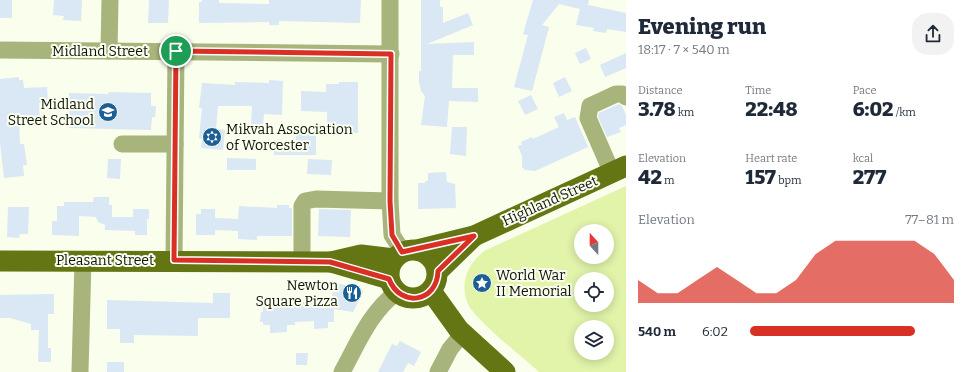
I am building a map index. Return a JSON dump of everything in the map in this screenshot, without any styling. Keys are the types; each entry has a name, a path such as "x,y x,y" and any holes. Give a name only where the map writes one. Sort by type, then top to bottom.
{"main road":[{"name":"Highland Street","path":"404,253 474,236 619,169"},
{"name":"Highland Street","path":"438,271 474,236"},
{"name":"Pleasant Street","path":"0,261 174,260 330,262 361,255 404,253"},
{"path":"404,253 427,254 434,261 438,271 437,278 430,291 425,296 410,298 393,285 390,265 404,253"},
{"name":"Pleasant Street","path":"330,262 393,285"},
{"path":"430,291 443,306 453,323 463,334 504,372"}],"street":[{"path":"109,50 110,0"},
{"path":"390,0 390,201 392,235 404,253"},
{"name":"Midland Street","path":"0,50 391,54"},
{"path":"174,260 176,51"},
{"path":"619,169 588,118 587,112 590,106 616,94 622,94 626,97"},
{"path":"122,144 175,144"},
{"path":"302,262 302,206 304,201 316,199 390,201"},
{"path":"80,372 83,260"},
{"path":"342,372 371,318 387,299 393,285"},
{"path":"438,372 450,349 463,334"}],"green space":[{"path":"626,186 626,372 539,372 480,320 468,304 465,296 465,281 470,267 486,250"}],"building":[{"path":"0,0 12,0 12,18 0,18"},
{"path":"54,0 82,0 81,21 63,20 64,16 53,15"},
{"path":"149,0 169,0 168,23 148,23"},
{"path":"202,0 219,0 219,3 269,4 269,0 361,0 360,23 279,21 279,25 269,25 269,22 199,23 199,2 202,2"},
{"path":"421,0 440,0 440,7 443,7 443,23 468,13 473,25 427,44 474,42 474,55 453,55 452,88 478,88 478,102 449,101 447,127 421,125 425,96 421,91 419,82 419,71 421,71"},
{"path":"533,0 589,0 588,5 626,13 626,32 607,29 606,33 593,31 594,28 576,25 580,9 559,4 542,25 549,27 532,91 514,87 528,35 523,34"},
{"path":"586,48 591,59 580,64 575,53"},
{"path":"626,53 626,68 605,77 600,65"},
{"path":"19,77 19,80 23,80 24,88 47,87 48,103 39,103 40,120 19,121 20,144 24,144 27,165 23,165 24,176 4,178 0,143 0,79"},
{"path":"565,77 572,91 559,97 553,83"},
{"path":"269,80 283,81 282,115 264,114 263,126 251,126 252,106 218,106 216,129 225,130 223,150 201,148 202,139 199,138 202,108 199,108 202,83 235,85 235,82 269,83"},
{"path":"339,82 358,82 358,133 327,132 327,112 301,111 301,91 326,92 326,84 339,84"},
{"path":"109,92 151,93 151,106 156,106 155,117 152,117 151,130 69,128 69,93 108,94"},
{"path":"531,95 538,109 525,115 518,101"},
{"path":"619,104 622,106 626,115 626,125 619,128 621,132 607,137 598,117 599,113"},
{"path":"564,113 567,120 575,117 588,147 535,171 525,170 522,167 522,156 518,146 522,145 521,142 532,137 533,139 559,127 554,117"},
{"path":"452,127 467,127 466,156 450,154"},
{"path":"296,134 316,134 316,155 274,155 274,143 296,143"},
{"path":"227,158 256,159 256,170 227,170"},
{"path":"108,159 121,159 120,179 107,178"},
{"path":"308,159 332,160 331,175 307,174"},
{"path":"446,172 447,182 455,184 456,208 418,209 418,183 425,183 425,181 428,181 428,173"},
{"path":"94,197 109,197 109,205 112,205 112,217 133,217 133,209 149,209 149,219 147,219 147,235 135,235 135,231 105,230 105,225 98,222 96,217 79,216 79,236 52,235 52,221 57,221 57,206 64,206 64,202 93,202"},
{"path":"277,205 289,205 289,208 292,208 292,236 257,236 257,240 238,239 238,231 215,230 215,235 196,235 196,214 201,214 201,209 215,209 215,218 238,219 239,206 277,208"},
{"path":"8,207 29,207 28,234 20,234 19,238 7,237"},
{"path":"319,209 351,210 350,237 318,236"},
{"path":"334,283 361,288 363,292 353,312 334,309 334,322 328,322 328,328 314,329 314,321 295,322 295,325 287,325 287,332 270,333 270,325 263,325 263,322 260,322 261,312 263,312 263,302 271,302 271,297 287,297 287,302 314,302 314,298 332,297"},
{"path":"213,293 230,293 230,318 198,318 198,336 134,335 134,343 120,343 120,329 107,329 107,300 213,303"},
{"path":"54,294 54,314 48,314 48,348 51,348 51,362 38,362 39,330 31,330 31,324 10,318 0,318 0,295"},
{"path":"400,341 421,352 414,366 408,363 403,372 378,372 392,344 397,346"},
{"path":"296,353 308,353 307,365 296,365"},
{"path":"107,362 124,362 124,372 107,372"}],"place":[{"name":"Midland Street School","path":"108,112"},
{"name":"Mikvah Association of Worcester","path":"212,137"},
{"name":"World War II Memorial","path":"482,283"},
{"name":"Newton Square Pizza","path":"352,293"}],"route":[{"path":"176,51 309,52 374,55 391,54 389,166 392,235 402,252 410,249 417,250 474,236 438,271 435,285 430,291 425,296 417,298 403,296 397,292 389,279 330,262 174,260 176,51"}]}
